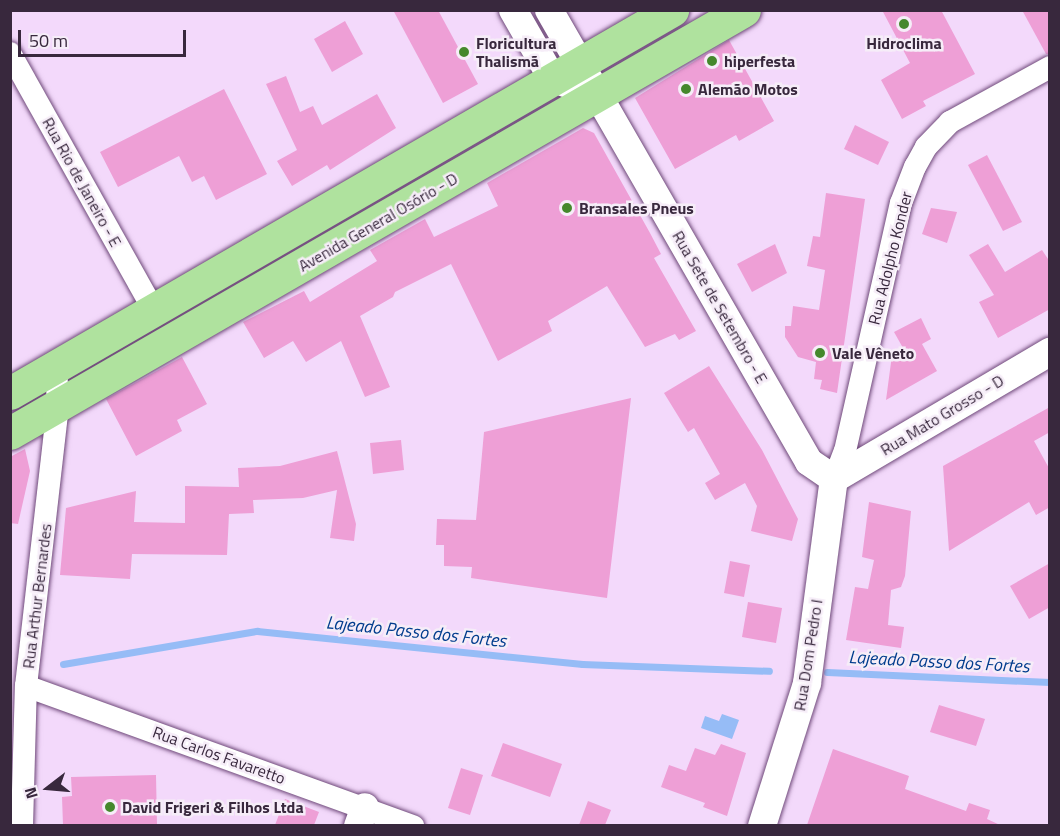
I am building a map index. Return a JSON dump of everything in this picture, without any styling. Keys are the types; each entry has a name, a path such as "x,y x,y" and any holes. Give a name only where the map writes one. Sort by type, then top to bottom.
{"main road":[{"path":"10,393 672,10"},
{"name":"Avenida General Osório - D","path":"10,433 744,10"}],"street":[{"name":"Rua Sete de Setembro - E","path":"513,10 566,71 598,96 809,462 834,479"},
{"name":"Rua Sete de Setembro - E","path":"549,10 566,71"},
{"name":"Rua Rio de Janeiro - E","path":"10,53 154,311"},
{"name":"Rua Adolpho Konder","path":"834,479 845,451 901,203 915,167 927,147 950,122 1050,68"},
{"name":"Rua Mato Grosso - D","path":"834,479 1050,352"},
{"name":"Rua Arthur Bernardes","path":"22,825 26,686 58,405 56,367"},
{"name":"Rua Dom Pedro I","path":"762,825 807,683 834,479"},
{"name":"Rua Carlos Favaretto","path":"26,686 362,816 413,825"}],"water":[{"path":"722,714 739,720 732,739 701,728 705,716 719,721"}],"building":[{"path":"393,10 438,10 478,84 443,103"},
{"path":"882,10 941,10 975,74 923,101 926,106 902,119 881,80 910,63"},
{"path":"1022,10 1050,10 1050,54 1046,54"},
{"path":"345,21 363,54 332,72 314,39"},
{"path":"729,40 774,121 739,141 736,135 675,169 635,98"},
{"path":"286,76 300,112 313,106 322,125 377,94 396,128 330,170 327,165 292,186 277,161 297,150 266,84"},
{"path":"224,89 267,174 216,200 204,176 192,182 179,156 118,187 100,152"},
{"path":"855,125 889,142 878,165 844,149"},
{"path":"583,128 594,133 650,233 661,254 654,258 696,331 679,340 675,334 645,347 607,286 548,321 552,331 498,361 451,264 395,292 393,297 360,316 390,387 365,397 341,341 306,362 293,341 264,358 243,322 304,291 310,302 377,261 370,250 425,219 434,237 498,206 487,183"},
{"path":"987,155 1022,222 1003,231 968,165"},
{"path":"826,193 865,199 837,393 820,389 822,380 814,379 816,362 798,357 785,337 785,326 791,326 793,306 819,310 825,270 807,266 813,236 820,237"},
{"path":"931,208 957,212 947,243 922,234"},
{"path":"775,244 787,273 752,292 737,264"},
{"path":"988,244 1005,272 1042,250 1050,262 1050,309 998,338 979,302 994,295 969,255"},
{"path":"921,318 931,339 922,344 937,371 886,400 892,355 903,348 894,332"},
{"path":"182,357 207,404 177,420 182,431 136,456 106,399"},
{"path":"709,366 762,450 798,519 792,541 751,531 757,506 745,483 715,500 705,483 720,474 694,428 688,432 664,393"},
{"path":"631,398 607,598 471,578 472,567 444,566 444,545 436,545 437,519 476,520 484,432"},
{"path":"1050,407 1050,432 1034,441 1050,470 1050,507 1036,515 1029,502 949,551 943,466"},
{"path":"401,440 404,470 373,474 370,443"},
{"path":"25,449 30,471 18,524 10,523 10,457"},
{"path":"337,451 356,524 354,541 330,538 337,490 303,498 253,500 254,513 229,514 227,555 132,554 130,579 60,575 66,508 136,491 134,522 185,523 185,486 239,487 238,468 280,466"},
{"path":"869,502 911,511 905,576 901,587 891,590 888,625 904,627 901,648 846,640 855,587 868,589 874,560 862,557"},
{"path":"730,561 750,565 744,597 724,593"},
{"path":"1050,563 1050,607 1029,619 1010,586"},
{"path":"748,602 782,608 776,643 742,637"},
{"path":"939,705 985,719 976,746 930,732"},
{"path":"503,743 562,764 550,797 491,776"},
{"path":"721,744 746,753 727,816 703,807 705,803 661,787 669,765 686,771 695,748 715,755"},
{"path":"833,749 909,776 905,789 966,811 969,803 990,810 987,819 1000,825 807,825"},
{"path":"461,768 483,775 470,815 448,808"},
{"name":"David Frigeri & Filhos Ltda","path":"156,775 157,825 63,825 62,797 72,796 71,777"},
{"path":"285,799 319,812 314,825 275,825"},
{"path":"588,801 611,810 605,825 579,825"}],"waterway":[{"name":"Lajeado Passo dos Fortes","path":"63,664 257,631 582,664 769,671"},
{"name":"Lajeado Passo dos Fortes","path":"827,672 1050,682"}],"place":[{"name":"Hidroclima","path":"904,24"},
{"name":"Floricultura Thalismã","path":"464,52"},
{"name":"hiperfesta","path":"712,61"},
{"name":"Alemão Motos","path":"686,89"},
{"name":"Bransales Pneus","path":"567,208"},
{"name":"Vale Vêneto","path":"820,353"},
{"name":"David Frigeri & Filhos Ltda","path":"110,807"}]}
